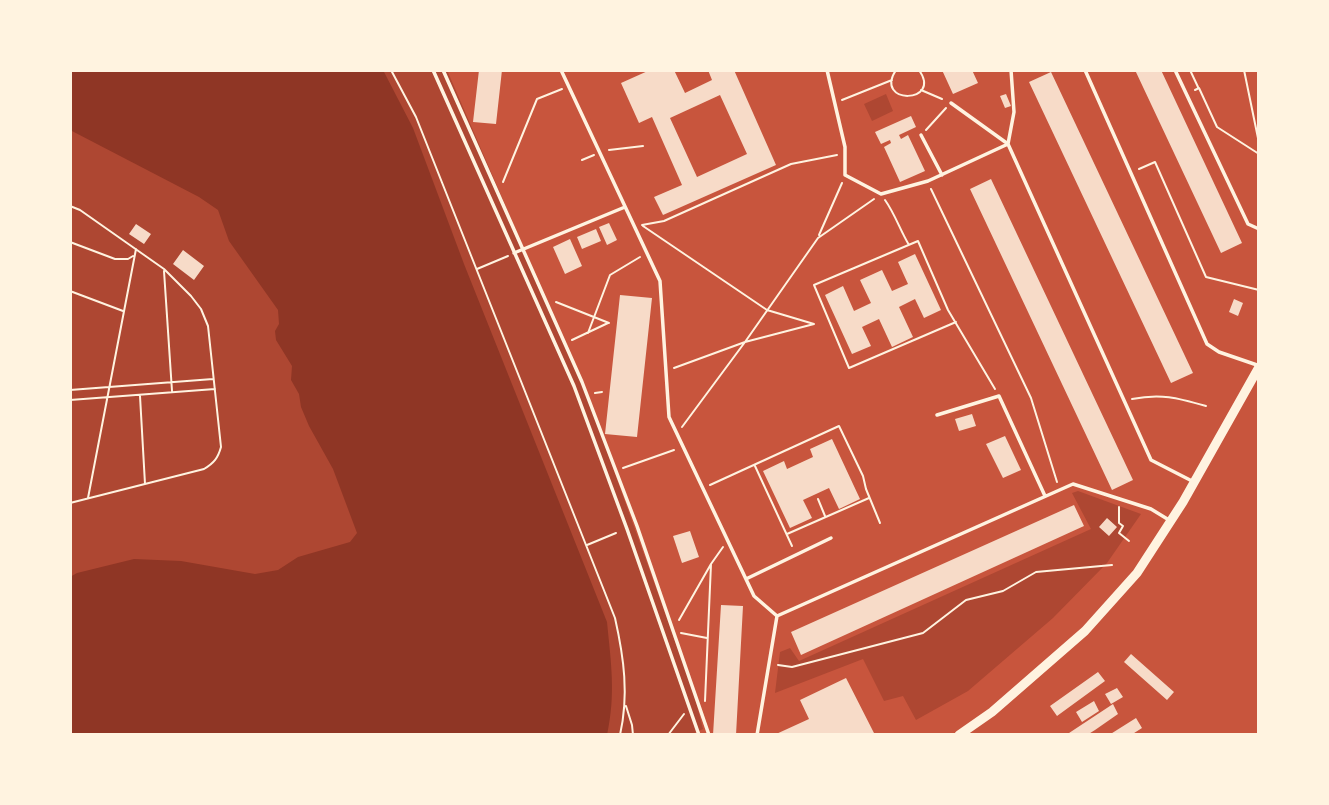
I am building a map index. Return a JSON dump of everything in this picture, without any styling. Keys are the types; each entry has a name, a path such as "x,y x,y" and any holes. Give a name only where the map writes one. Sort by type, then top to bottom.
{"street":[{"path":"959,735 992,712 1085,631 1138,573 1194,482 1259,367"}],"lane":[{"path":"433,70 574,386 628,529 699,735"},
{"path":"443,70 582,382 709,735"},
{"path":"561,70 660,281 669,417 754,596 777,616"},
{"path":"827,70 845,147 845,175 881,194 928,181 1008,145"},
{"path":"1008,145 1014,112 1011,70"},
{"path":"1085,70 1207,344 1219,352 1259,367"},
{"path":"1175,70 1248,224 1259,229"},
{"path":"951,103 1008,145 1151,460 1194,482"},
{"path":"921,135 942,175"},
{"path":"514,253 625,207"},
{"path":"937,415 999,396 1045,496"},
{"path":"777,616 1073,484 1151,509 1171,521"},
{"path":"746,579 831,538"},
{"path":"757,735 777,616"}],"path":[{"path":"391,70 416,117 615,618 625,678 621,735"},
{"path":"896,70 892,80 894,90 902,96 913,96 921,90 924,80 919,70"},
{"path":"1190,70 1217,127 1259,154"},
{"path":"1244,70 1259,144"},
{"path":"834,103 892,80"},
{"path":"498,193 537,99 568,87"},
{"path":"1186,94 1199,88"},
{"path":"921,90 951,103 921,135"},
{"path":"582,160 606,150 642,146"},
{"path":"635,228 664,221 791,164 845,153"},
{"path":"1131,172 1155,162 1206,277 1259,290"},
{"path":"677,434 818,238 845,175"},
{"path":"928,181 1031,398 1059,490"},
{"path":"818,238 881,194 909,245"},
{"path":"70,206 80,210 164,269 201,309 208,326 221,447 213,464 204,469 70,503"},
{"path":"641,225 767,310 814,324 745,342 666,371"},
{"path":"956,323 849,368 814,285 918,241 948,310 956,323 999,396"},
{"path":"70,242 116,259 128,259 134,255"},
{"path":"88,499 136,248"},
{"path":"588,333 610,275 647,253"},
{"path":"476,269 507,256"},
{"path":"164,269 172,392"},
{"path":"70,291 124,311"},
{"path":"545,298 609,323 565,343"},
{"path":"70,390 214,379"},
{"path":"70,400 215,389"},
{"path":"140,394 145,484"},
{"path":"1124,401 1148,396 1170,397 1206,405"},
{"path":"703,488 839,426 863,476 880,523"},
{"path":"616,471 683,447"},
{"path":"754,465 796,555"},
{"path":"787,535 870,498"},
{"path":"818,499 826,517"},
{"path":"1119,499 1119,523 1123,526 1118,533 1129,541"},
{"path":"587,545 616,534"},
{"path":"708,638 672,632 727,540"},
{"path":"698,703 707,700 711,564"},
{"path":"769,664 792,667 923,633 966,600 1003,591 1036,572 1112,565"},
{"path":"625,702 633,735"},
{"path":"668,735 681,720 688,706"}],"shaded area":[{"path":"70,70 447,70 585,390 694,694 703,729 690,735 70,735"},
{"path":"70,70 383,70 413,128 464,264 607,622 612,692 607,735 70,735 70,577 134,559 181,561 255,574 278,570 298,557 350,542 357,533 333,469 301,407 299,394 291,380 292,366 276,340 278,310 229,241 218,210 199,197 70,130"},
{"path":"886,94 893,111 872,121 864,104"},
{"path":"1078,491 1141,514 1107,563 1053,618 968,691 916,720 903,696 884,701 863,659 775,693 780,652 790,648 799,661 1091,529 1072,493"}],"building":[{"path":"479,70 502,70 496,124 473,122"},
{"path":"650,70 674,70 685,93 712,80 708,70 734,70 776,165 663,215 654,197 682,185 652,117 639,123 621,83","holes":["720,95 747,154 697,177 670,118"]},
{"path":"942,70 972,70 978,83 953,94"},
{"path":"1135,70 1161,70 1242,243 1221,253"},
{"path":"1051,72 1193,373 1171,383 1029,82"},
{"path":"1006,94 1011,106 1005,108 1000,96"},
{"path":"911,116 916,127 899,135 901,139 908,135 925,171 900,182 884,147 891,143 890,140 881,144 875,132"},
{"path":"991,179 1133,480 1112,490 970,189"},
{"path":"609,223 617,240 607,245 599,227"},
{"path":"136,224 151,234 144,244 129,234"},
{"path":"596,229 601,241 582,249 577,237"},
{"path":"570,239 582,266 565,274 553,247"},
{"path":"183,250 204,266 194,280 173,264"},
{"path":"915,254 941,310 924,318 915,299 899,307 913,337 892,347 879,319 862,327 871,346 852,354 825,295 843,286 854,311 871,303 860,280 882,270 892,291 908,284 898,262"},
{"path":"620,295 652,298 637,437 605,434"},
{"path":"1234,299 1243,303 1238,316 1229,312"},
{"path":"972,414 976,426 959,431 955,419"},
{"path":"1005,436 1021,470 1003,478 986,444"},
{"path":"832,439 860,499 839,509 829,488 803,500 812,518 790,528 763,471 784,461 787,469 813,457 810,449"},
{"path":"1074,505 1084,526 801,655 791,632"},
{"path":"1107,518 1117,527 1109,536 1099,527"},
{"path":"690,531 699,557 682,563 673,536"},
{"path":"721,605 743,606 736,735 713,735"},
{"path":"1131,654 1174,692 1167,700 1124,662"},
{"path":"1098,672 1105,681 1057,716 1050,706"},
{"path":"846,678 875,735 774,735 809,719 800,700"},
{"path":"1117,688 1123,697 1111,704 1105,694"},
{"path":"1094,701 1099,711 1082,722 1076,712"},
{"path":"1113,704 1118,714 1095,730 1087,735 1066,735"},
{"path":"1136,718 1142,728 1131,735 1109,735"}]}
